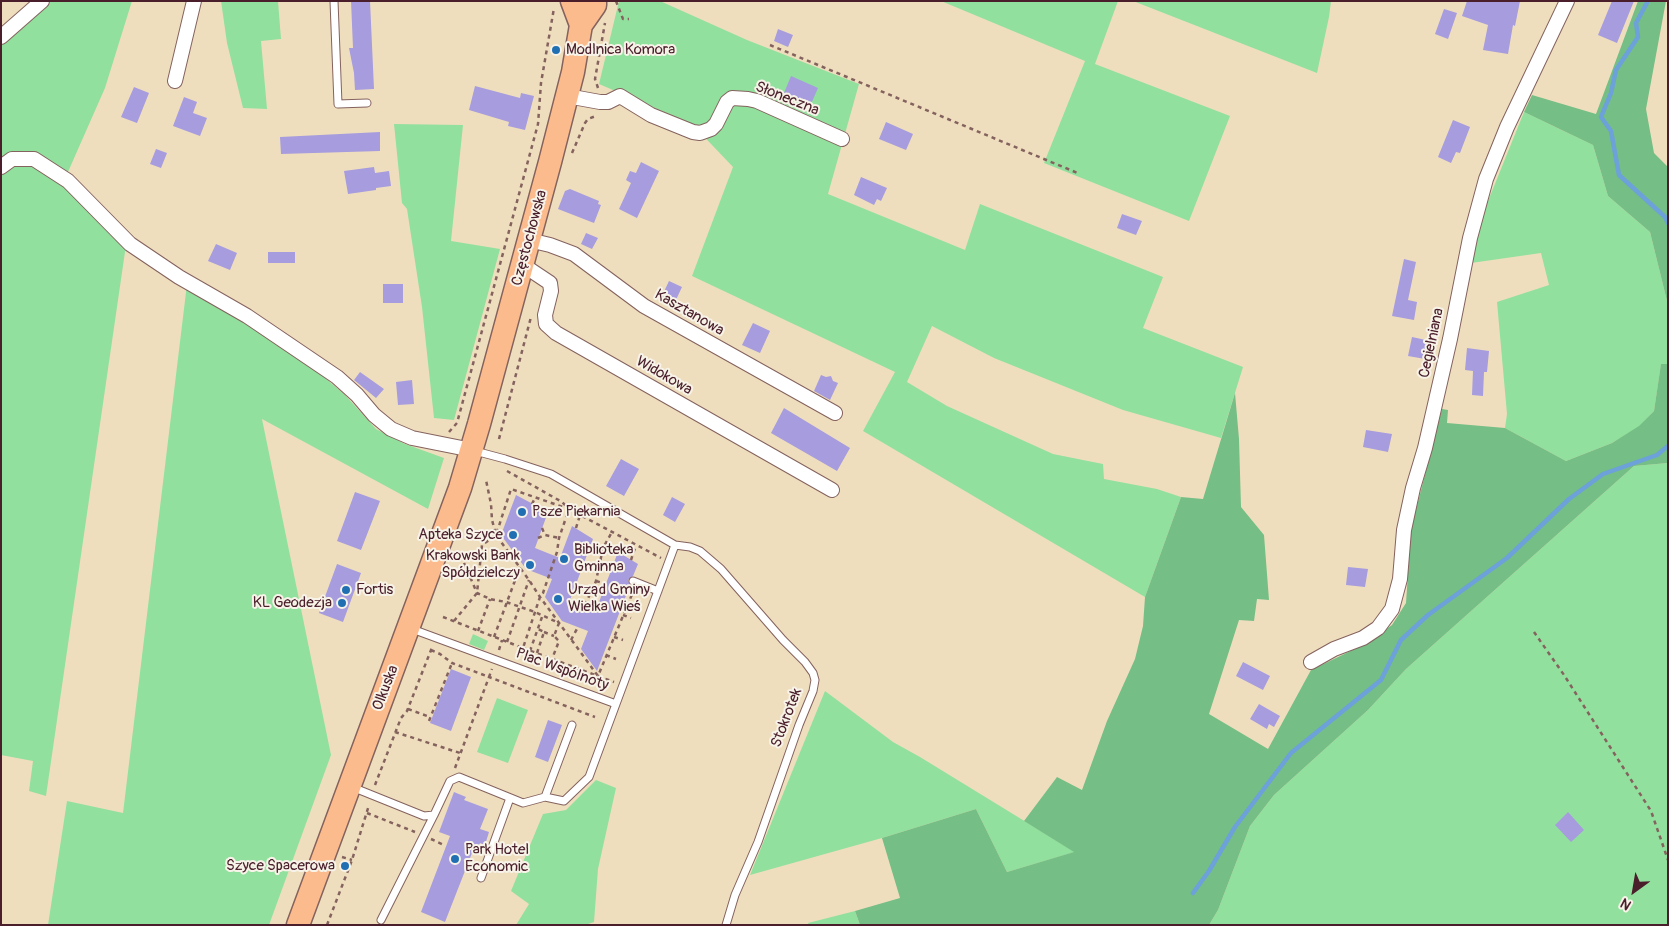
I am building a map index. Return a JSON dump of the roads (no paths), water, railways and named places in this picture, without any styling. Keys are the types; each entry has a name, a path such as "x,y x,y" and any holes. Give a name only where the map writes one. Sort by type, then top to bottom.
{"main road":[{"name":"Częstochowska","path":"572,1 581,25"},
{"name":"Częstochowska","path":"472,450 567,96 581,25 595,5 600,11"},
{"name":"Olkuska","path":"298,925 445,531 472,450"}],"street":[{"path":"1,37 42,1"},
{"path":"175,80 194,1"},
{"name":"Cegielniana","path":"1311,662 1334,649 1363,638 1378,628 1392,608 1400,578 1404,530 1413,488 1425,448 1450,339 1470,238 1486,179 1507,126 1567,1"},
{"name":"Słoneczna","path":"567,96 608,102 620,96 650,115 700,133 711,129 716,124 727,102 732,98 748,99 757,101 842,140"},
{"path":"1,167 12,159 34,159 68,181 130,244 179,277 247,316 336,378 391,429 412,438 472,450"},
{"name":"Kasztanowa","path":"529,240 574,254 644,306 835,412"},
{"name":"Widokowa","path":"522,264 550,283 551,291 545,315 546,324 556,333 832,490"}],"lane":[{"path":"334,1 338,104 367,103"},
{"path":"472,450 551,474 675,545"},
{"name":"Plac Wspólnoty","path":"409,628 616,704 675,545"},
{"name":"Stokrotek","path":"675,545 690,547 700,551 721,569 783,640 805,662 813,673 814,680 813,691 799,725 758,842 735,895 726,925"},
{"path":"634,581 658,590"},
{"path":"381,920 450,781 459,777 523,803 545,797 564,801 590,776 616,704"},
{"path":"545,797 572,725"},
{"path":"350,786 424,816 434,815"},
{"path":"481,878 510,798"}],"waterway":[{"path":"1648,1 1636,23 1638,37 1616,70 1611,93 1601,117 1611,131 1619,175 1665,217 1668,223"},
{"path":"1193,893 1209,871 1235,827 1291,753 1381,680 1401,640 1428,615 1507,558 1569,499 1603,474 1657,455 1668,446"}],"place":[{"name":"Modlnica Komora","path":"556,50"},
{"name":"Psze Piekarnia","path":"522,512"},
{"name":"Apteka Szyce","path":"513,535"},
{"name":"Biblioteka Gminna","path":"564,559"},
{"name":"Krakowski Bank Spółdzielczy","path":"530,565"},
{"name":"Fortis","path":"346,590"},
{"name":"Urząd Gminy Wielka Wieś","path":"558,599"},
{"name":"KL Geodezja","path":"342,603"},
{"name":"Park Hotel Economic","path":"455,859"},
{"name":"Szyce Spacerowa","path":"345,866"}]}
